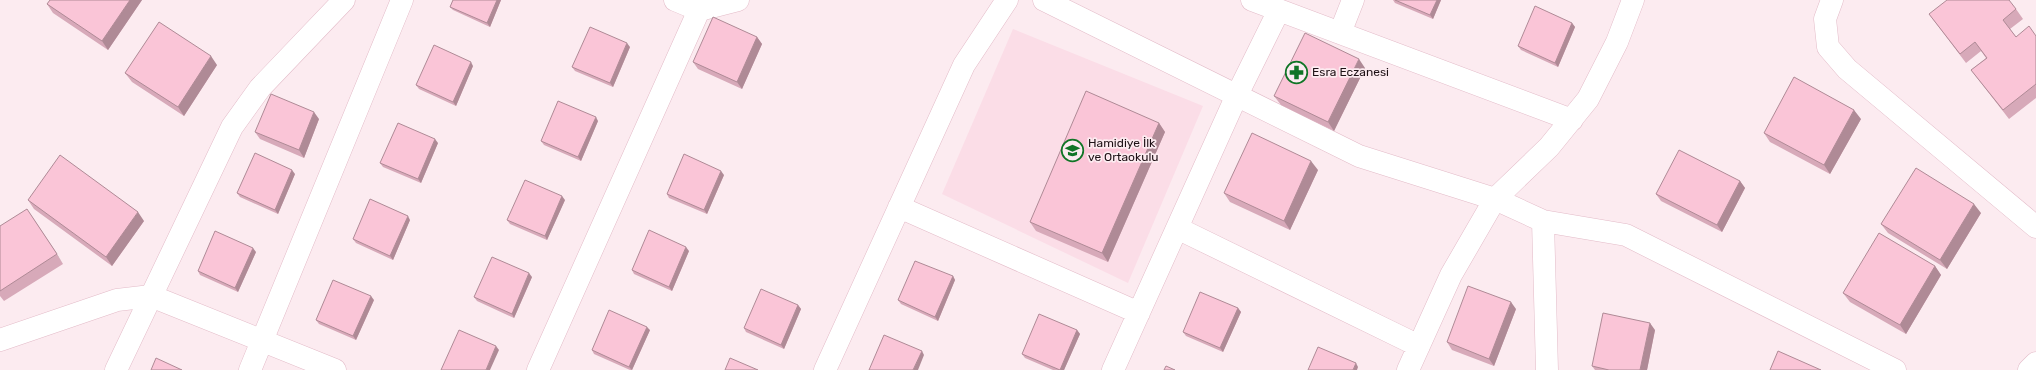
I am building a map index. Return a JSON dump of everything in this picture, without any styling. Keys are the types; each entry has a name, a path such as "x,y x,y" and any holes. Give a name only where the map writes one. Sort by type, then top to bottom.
{"street":[{"path":"116,370 232,127 260,88 344,0"},
{"path":"250,370 402,0"},
{"path":"675,0 699,10 738,0"},
{"path":"825,370 964,65 1006,0"},
{"path":"1044,0 1237,94 1359,156 1495,199 1543,221 1626,235 1895,370"},
{"path":"1252,0 1572,120"},
{"path":"1340,33 1353,0"},
{"path":"1408,370 1451,276 1495,199 1549,147 1588,99 1616,42 1633,0"},
{"path":"1832,0 1826,19 1828,47 1847,69 2036,227"},
{"path":"538,370 699,10"},
{"path":"1113,370 1237,94 1278,10"},
{"path":"899,207 1139,313"},
{"path":"1543,221 1547,370"},
{"path":"1177,228 1419,346"},
{"path":"0,340 117,300 151,296 334,370"},
{"path":"2029,370 2036,363"}],"shaded area":[{"name":"Hamidiye İlk ve Ortaokulu","path":"1013,29 1203,106 1128,283 942,194"}],"building":[{"path":"50,0 130,0 102,41 47,4"},
{"path":"453,0 497,0 487,23 450,7"},
{"path":"1395,0 1437,0 1430,15"},
{"path":"1947,0 2009,0 2016,9 2003,20 2016,37 2029,26 2036,36 2036,84 2003,110 1971,70 1987,58 1975,42 1960,54 1929,14"},
{"path":"1535,6 1572,23 1555,63 1518,46"},
{"path":"713,17 757,37 737,82 693,62"},
{"path":"159,22 211,56 178,107 125,73"},
{"path":"590,27 627,43 610,83 572,67"},
{"path":"1305,33 1359,59 1328,122 1274,96"},
{"path":"434,45 471,62 453,102 416,85"},
{"path":"1794,77 1854,110 1824,165 1764,133"},
{"path":"1086,91 1159,123 1102,253 1030,222"},
{"path":"271,94 314,112 299,150 255,132"},
{"path":"558,101 596,117 578,157 541,141"},
{"path":"398,123 435,139 418,179 380,163"},
{"path":"1252,133 1311,161 1284,221 1224,193"},
{"path":"1679,150 1740,181 1717,225 1656,194"},
{"path":"255,153 292,170 275,210 237,193"},
{"path":"684,154 721,171 704,210 667,194"},
{"path":"60,155 138,212 106,257 28,200"},
{"path":"1916,168 1974,204 1940,260 1881,224"},
{"path":"525,180 562,196 545,236 507,220"},
{"path":"370,199 408,216 390,256 353,239"},
{"path":"27,209 57,254 0,291 0,226"},
{"path":"649,230 686,247 669,287 632,270"},
{"path":"215,231 253,248 235,288 198,271"},
{"path":"1879,233 1935,266 1900,325 1843,293"},
{"path":"492,257 529,273 512,314 474,297"},
{"path":"915,261 953,276 935,317 898,300"},
{"path":"333,280 371,296 353,336 316,320"},
{"path":"1468,286 1511,302 1489,359 1447,342"},
{"path":"761,289 798,305 781,345 744,328"},
{"path":"1200,292 1238,308 1220,348 1183,332"},
{"path":"609,310 647,327 629,367 592,350"},
{"path":"1603,313 1650,323 1640,370 1609,370 1592,366"},
{"path":"1039,314 1077,330 1060,370 1022,354"},
{"path":"459,330 496,346 486,370 441,370"},
{"path":"884,335 922,351 913,370 869,370"},
{"path":"1318,347 1356,363 1353,370 1308,370"},
{"path":"1778,351 1821,370 1770,370"},
{"path":"156,358 182,370 151,370"},
{"path":"730,358 758,370 725,370"},
{"path":"1166,366 1175,370 1164,370"}],"place":[{"name":"Esra Eczanesi","path":"1296,72"},
{"name":"Hamidiye İlk ve Ortaokulu","path":"1073,150"}]}
